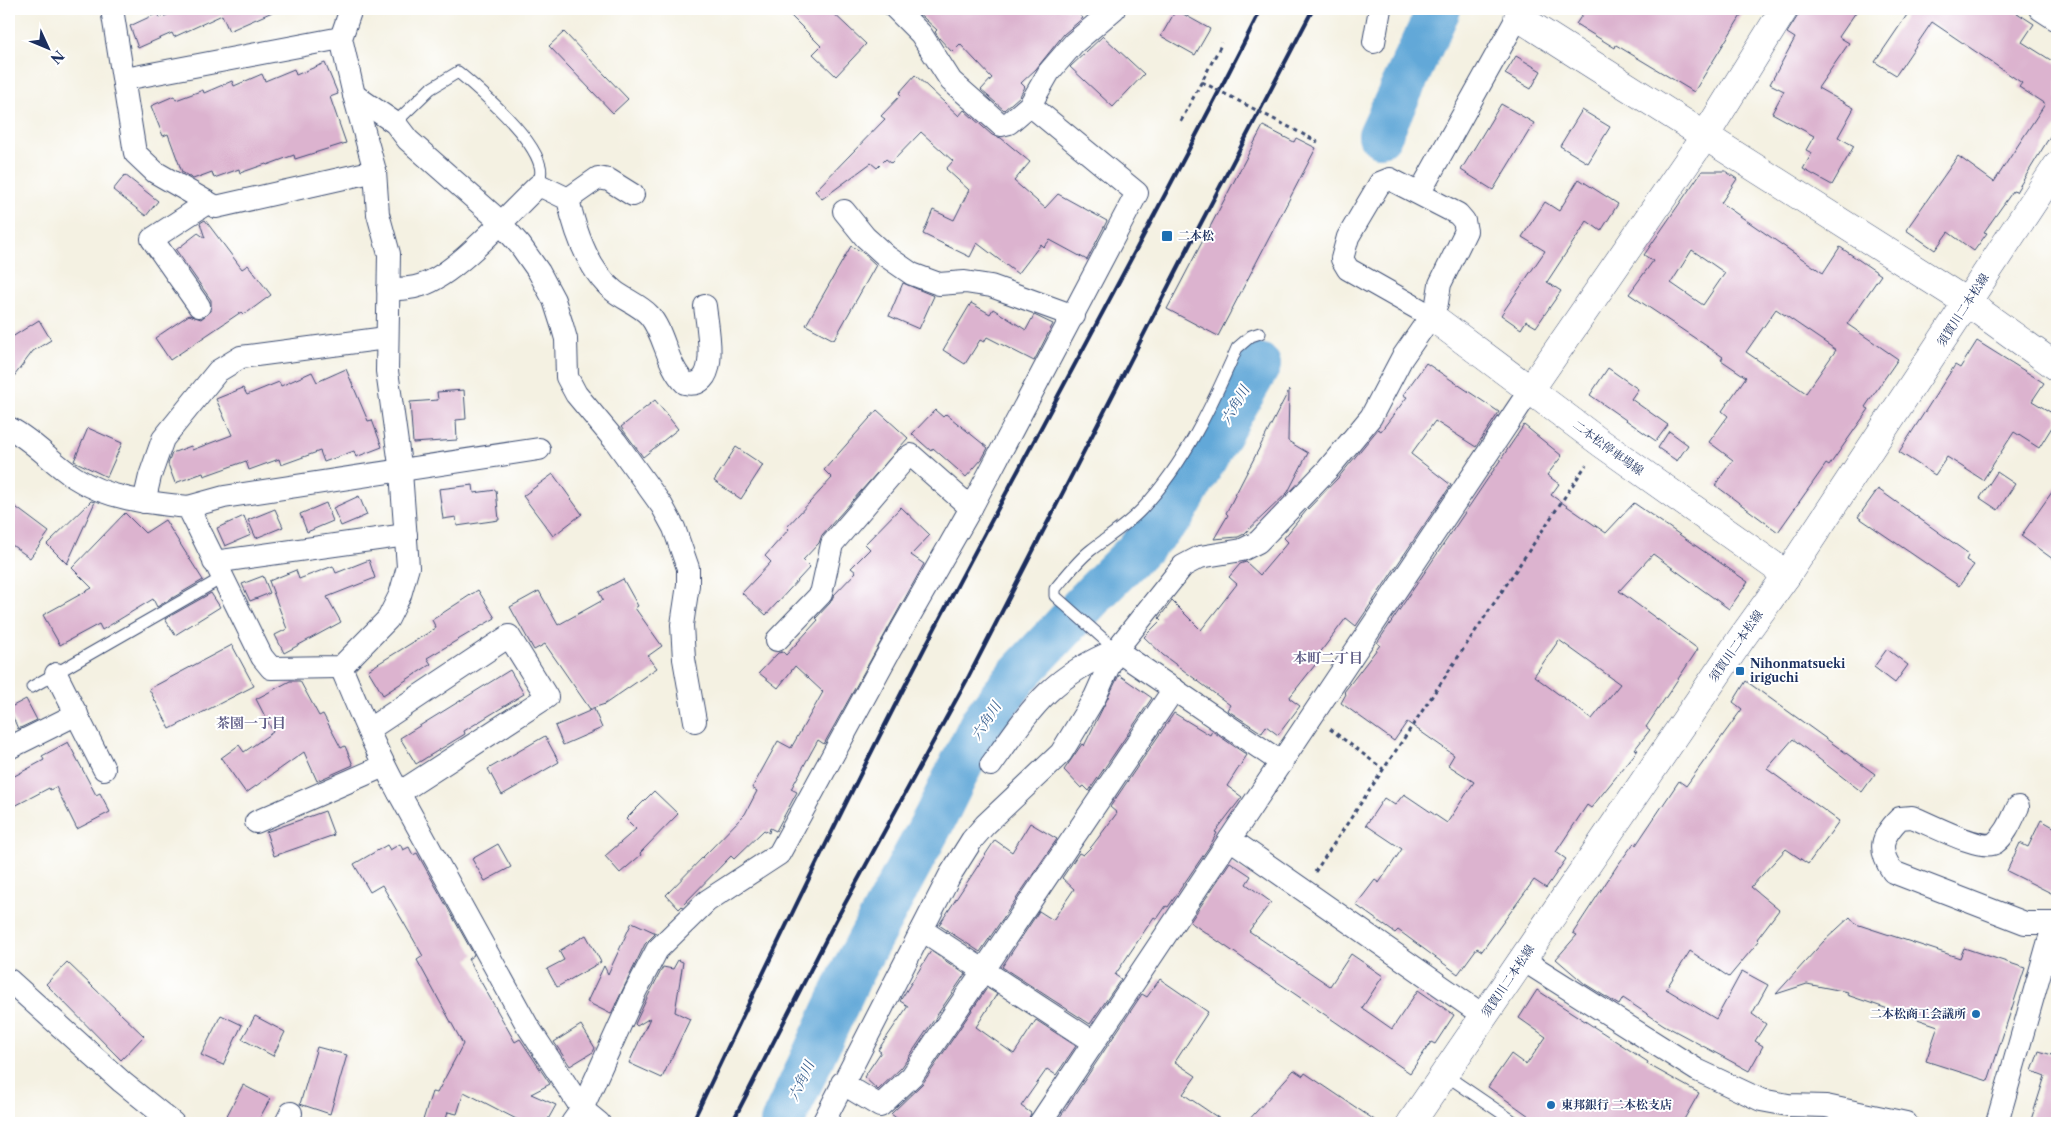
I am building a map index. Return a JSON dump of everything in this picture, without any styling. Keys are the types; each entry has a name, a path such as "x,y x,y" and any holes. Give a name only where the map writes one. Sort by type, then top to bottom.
{"main road":[{"path":"1530,390 1705,136 1784,9"},
{"path":"1520,13 1705,136 1968,303 2057,366"},
{"name":"須賀川二本松線","path":"1411,1123 1741,638 1787,575 2057,166"},
{"name":"二本松停車場線","path":"1431,316 1601,444 1787,575"}],"street":[{"path":"112,9 136,153 155,172 216,207 375,171"},
{"path":"188,507 262,657 271,668 341,667 388,618 400,595 408,567 401,472 387,371 386,338 389,254 378,214 375,171 354,95 341,38 351,9"},
{"path":"896,9 921,34 951,81 1001,124 1009,122 1030,105 1049,72 1074,43 1114,9"},
{"path":"1374,42 1380,9"},
{"path":"2040,9 2057,20"},
{"path":"1420,192 1520,13"},
{"path":"125,79 341,38"},
{"path":"354,95 395,123 408,140 500,222 539,272 554,300 566,339 567,377 576,394 616,442 662,506 674,528 688,568 688,585 682,625 684,660 695,721"},
{"path":"584,1118 635,992 657,950 707,901 779,854 890,650 971,508 1074,316 1137,193 1030,105"},
{"path":"568,199 598,178 609,180 633,195"},
{"path":"823,1123 950,875 972,840 1061,753 1095,697 1116,650 1190,561 1200,556 1242,550 1258,542 1277,525 1328,469 1371,416 1402,358 1431,316 1437,303 1440,284 1466,231 1464,221 1458,214 1420,192 1390,180 1380,182 1348,237 1342,259 1348,269 1431,316"},
{"path":"388,289 424,285 445,273 539,185 568,199 583,246 600,276 612,290 649,315 671,362 685,383 692,385 704,378 710,366 705,306"},
{"path":"198,306 152,239 208,203"},
{"path":"844,210 865,237 886,256 912,274 939,284 965,282 991,286 1074,316"},
{"path":"144,502 150,476 163,439 218,371 241,357 386,338"},
{"path":"1040,1123 1530,390"},
{"path":"9,428 76,478 118,496 144,502 188,507 224,497 401,472 539,449"},
{"path":"777,640 821,594 832,544 902,461 911,455 936,475 971,508"},
{"path":"218,570 406,536"},
{"path":"368,730 509,636 547,697 399,792"},
{"path":"1116,650 1282,763"},
{"path":"991,765 1033,706 1068,674 1116,650"},
{"path":"341,667 384,766 527,1026 584,1118"},
{"path":"56,674 104,768"},
{"path":"842,1084 880,1106 912,1076 1174,689"},
{"path":"9,748 76,714"},
{"path":"256,822 384,766"},
{"path":"1997,1123 2056,923 2026,923 1893,872 1885,861 1882,846 1888,830 1900,818 1912,817 1980,845 1994,844 2004,835 2018,806"},
{"path":"1230,839 1484,1016"},
{"path":"922,930 1093,1042"},
{"path":"1523,960 1697,1070 1752,1096 1788,1105 1826,1106 1849,1117 1906,1123"},
{"path":"9,980 122,1082 173,1123"}],"lane":[{"path":"395,123 430,88 458,72 482,93 533,148 541,168 539,185"},
{"path":"1116,650 1055,596 1055,589 1090,551 1116,533 1142,509 1178,464 1197,432 1237,348 1251,336 1260,333"},
{"path":"32,687 56,674 218,570"},
{"path":"1444,1074 1516,1123"}],"path":[{"path":"1181,121 1222,43"},
{"path":"1202,82 1318,142"},
{"path":"1304,889 1601,444"},
{"path":"1313,716 1383,770"}],"building":[{"path":"181,9 279,9 229,31 222,15 174,37 172,33 138,48 130,26 158,13 160,18"},
{"path":"784,9 829,9 866,44 836,76 813,54 821,46"},
{"path":"914,9 1073,9 1083,18 1064,34 1036,69 1021,83 1025,87 1020,96 1004,110 981,90 992,78 960,44 952,52 939,38 935,32 937,30"},
{"path":"1586,9 1745,9 1694,92 1616,45 1615,48 1576,24"},
{"path":"1802,9 1858,9 1839,37 1849,43 1818,88 1854,108 1838,137 1854,146 1832,185 1803,169 1812,153 1806,150 1814,136 1772,113 1784,91 1770,84 1795,38 1787,33"},
{"path":"1911,9 2011,9 2034,24 2022,42 2057,64 2057,125 2016,192 2013,191 1984,232 1987,233 1974,251 1948,232 1935,250 1906,230 1958,156 1994,182 2045,104 2019,87 2022,83 1932,22 1896,75 1875,62"},
{"path":"1176,10 1210,29 1195,55 1161,36"},
{"path":"564,32 628,99 613,113 549,46"},
{"path":"1103,36 1144,74 1113,107 1070,67"},
{"path":"1516,56 1541,71 1531,89 1505,74"},
{"path":"325,63 338,94 330,97 346,143 295,159 294,155 240,173 239,169 214,178 212,172 193,179 182,172 168,134 163,136 151,106 174,96 176,100 203,90 204,93 232,81 234,86 262,74 265,81 294,69 296,75"},
{"path":"915,75 959,116 964,110 992,135 1001,138 1030,162 1014,181 1045,208 1058,194 1107,221 1087,260 1050,240 1044,247 1041,244 1018,274 977,243 970,257 923,234 933,210 954,220 969,190 946,169 953,161 921,132 891,163 886,159 877,168 871,163 822,199 815,191 885,119 881,116 901,95 899,93"},
{"path":"1501,104 1534,123 1493,190 1461,170"},
{"path":"1582,110 1610,127 1588,163 1560,146"},
{"path":"1263,126 1294,142 1296,138 1316,148 1218,336 1167,309"},
{"path":"1702,171 1725,171 1737,179 1721,203 1823,273 1840,247 1881,275 1847,324 1898,359 1865,407 1869,409 1829,466 1826,464 1778,532 1715,485 1733,460 1709,442 1728,416 1722,411 1746,377 1721,360 1723,357 1629,294 1653,261 1644,255","holes":["1692,250 1725,273 1703,305 1671,283","1776,309 1836,350 1806,393 1746,352"]},
{"path":"125,175 158,201 146,216 113,190"},
{"path":"1579,179 1618,204 1601,231 1587,221 1547,282 1561,291 1536,327 1526,321 1521,329 1501,315 1545,251 1522,237 1545,202 1559,211"},
{"path":"205,220 242,269 248,265 271,295 244,315 241,312 170,360 155,338 189,315 201,319 211,311 211,300 176,250 198,233 205,238 200,223"},
{"path":"851,246 862,252 876,265 834,340 806,325"},
{"path":"903,283 934,296 919,329 889,316"},
{"path":"971,303 990,314 993,309 1026,330 1034,315 1053,324 1034,361 987,337 984,342 980,340 965,364 943,350"},
{"path":"39,320 51,340 33,351 9,383 9,339"},
{"path":"1977,341 2044,383 2032,401 2057,416 2057,419 2039,448 2014,432 1983,480 1947,457 1935,475 1899,452 1955,365 1960,368"},
{"path":"1426,363 1499,412 1476,447 1435,421 1411,454 1451,485 1356,626 1346,618 1316,658 1319,660 1289,698 1300,706 1278,735 1266,726 1262,733 1227,710 1230,705 1163,655 1144,637 1161,620 1159,618 1172,601 1201,630 1237,584 1229,577 1240,564 1246,562 1260,575 1288,542 1284,538 1306,511 1338,478 1378,429 1381,431 1407,397 1403,395"},
{"path":"1608,368 1638,389 1631,399 1668,425 1656,441 1590,395"},
{"path":"346,369 368,421 372,420 382,447 356,457 354,451 324,462 320,451 281,465 279,459 249,470 246,461 204,476 203,473 175,483 168,464 172,453 191,446 192,450 232,435 216,399 243,388 247,395 279,382 281,386 312,372 317,382"},
{"path":"464,390 466,419 456,420 457,440 413,443 410,402 438,400 437,392"},
{"path":"1289,390 1288,441 1308,453 1288,492 1244,534 1238,537 1214,539 1228,515 1226,513"},
{"path":"655,400 678,429 643,457 621,427"},
{"path":"877,410 908,438 822,535 819,543 803,560 810,567 766,615 742,593 771,562 765,556 789,529 787,527 832,478 824,470"},
{"path":"935,410 943,417 946,414 988,448 982,459 966,477 933,448 931,451 912,434"},
{"path":"1524,425 1562,456 1547,475 1559,484 1551,495 1606,533 1634,503 1748,582 1729,609 1653,554 1619,591 1698,649 1646,727 1650,730 1635,749 1638,750 1591,808 1587,805 1556,852 1566,859 1546,888 1534,880 1482,951 1477,948 1458,974 1398,930 1395,933 1356,905 1375,880 1379,883 1402,849 1366,825 1384,798 1395,805 1404,794 1447,823 1474,782 1448,765 1454,755 1407,722 1394,741 1341,703 1346,694 1344,692 1380,645 1377,643","holes":["1559,640 1620,684 1592,719 1534,676"]},
{"path":"88,428 122,443 107,477 74,461"},
{"path":"1669,431 1688,445 1677,461 1658,448"},
{"path":"736,447 763,465 741,499 714,481"},
{"path":"1997,472 2015,484 1998,510 1980,498"},
{"path":"553,474 582,514 553,536 523,496"},
{"path":"473,485 474,493 496,490 499,520 457,526 456,517 443,519 439,489"},
{"path":"2057,485 2057,562 2021,536"},
{"path":"1878,489 1969,554 1966,560 1974,565 1959,586 1858,517"},
{"path":"359,496 367,515 341,526 333,508"},
{"path":"91,501 95,502 67,564 47,544"},
{"path":"9,502 49,532 30,558 9,543"},
{"path":"326,503 333,521 307,532 300,514"},
{"path":"901,507 930,535 911,555 924,564 824,744 818,740 791,789 797,792 776,831 770,828 769,833 764,830 734,859 731,856 679,909 666,895 745,814 757,791 752,788 778,741 791,748 823,692 795,666 778,688 759,673 778,653 783,652 786,655 818,620 816,618 830,603 834,595 856,572 851,568 870,549 865,544"},
{"path":"275,509 283,527 256,538 248,520"},
{"path":"125,513 145,533 165,520 203,580 157,607 153,599 102,630 99,624 60,645 43,615 92,588 72,568"},
{"path":"244,516 251,535 225,546 217,528"},
{"path":"369,560 375,578 327,597 341,622 284,653 275,635 287,629 269,581 296,570 299,579 333,566 336,573"},
{"path":"263,576 270,593 250,601 242,584"},
{"path":"623,579 638,606 635,608 662,646 648,656 657,668 605,704 590,709 545,644 534,650 510,607 539,591 558,625 603,600 599,592"},
{"path":"478,590 495,618 427,658 431,664 383,695 368,670 436,628 432,620"},
{"path":"211,593 220,607 175,635 165,619"},
{"path":"232,645 254,686 170,729 149,689"},
{"path":"1887,649 1908,665 1895,683 1874,667"},
{"path":"510,670 524,694 464,731 465,734 416,764 400,738"},
{"path":"1119,675 1152,698 1089,791 1084,786 1081,788 1064,770 1082,744 1084,746"},
{"path":"290,681 300,681 319,716 323,714 341,748 345,746 353,765 317,781 304,752 246,793 221,758 239,745 244,752 273,732 256,699"},
{"path":"1746,681 1875,774 1862,792 1793,739 1767,769 1839,821 1808,864 1786,849 1751,887 1779,910 1757,939 1759,941 1729,977 1690,951 1666,989 1716,1019 1742,971 1768,985 1752,1014 1766,1024 1755,1041 1763,1046 1749,1071 1664,1025 1623,998 1619,1005 1585,984 1556,959 1577,935 1573,933 1617,866 1634,843 1636,845 1679,781 1686,786 1742,709 1733,702"},
{"path":"26,699 37,720 18,729 9,708"},
{"path":"594,709 602,728 563,745 555,726"},
{"path":"1174,713 1210,735 1212,731 1247,755 1227,786 1242,797 1215,832 1217,833 1209,847 1168,907 1166,906 1157,919 1154,917 1115,975 1121,979 1090,1024 1002,967 1039,911 1053,920 1074,889 1062,878 1079,853 1083,855 1092,846 1117,813 1110,807"},
{"path":"545,736 559,762 502,795 488,769"},
{"path":"68,742 96,795 100,793 110,812 77,829 56,787 50,790 49,788 9,809 9,779 44,760 42,756"},
{"path":"654,791 678,814 640,853 641,855 620,873 605,856 636,829 626,819"},
{"path":"325,811 334,835 274,856 266,832"},
{"path":"2041,820 2057,829 2057,896 2007,871 2020,843 2028,847"},
{"path":"1030,823 1057,839 980,952 939,925 995,840 1012,852"},
{"path":"400,844 403,850 409,847 413,855 417,853 474,955 468,959 515,1042 520,1039 550,1084 531,1094 556,1105 546,1123 524,1123 464,1092 457,1114 448,1112 445,1123 422,1123 432,1092 437,1093 463,1044 417,960 423,956 382,885 370,892 354,864 387,845 390,850"},
{"path":"498,844 511,867 485,881 472,859"},
{"path":"1230,862 1251,876 1246,884 1271,902 1249,931 1330,986 1351,954 1383,976 1362,1008 1392,1029 1418,990 1454,1015 1435,1044 1431,1042 1410,1073 1190,922"},
{"path":"1850,917 1856,924 1960,958 1964,948 2025,968 1988,1081 1926,1061 1938,1026 1847,995 1848,992 1807,984 1776,994 1824,941"},
{"path":"632,922 656,933 645,944 611,1014 587,1002 604,966 608,974"},
{"path":"586,935 601,962 557,987 547,969 564,960 559,951"},
{"path":"931,951 965,974 902,1067 878,1090 864,1077 881,1052 878,1050 908,1006 900,1001"},
{"path":"678,960 683,962 675,1012 690,1019 662,1078 629,1063 650,1018 637,1026 635,1024 647,998 663,967 673,969"},
{"path":"67,962 144,1036 121,1060 46,984"},
{"path":"1160,979 1208,1012 1175,1062 1196,1076 1183,1094 1226,1123 1056,1123 1142,994 1147,997"},
{"path":"987,988 997,994 976,1027 1014,1054 1036,1020 1076,1046 1056,1075 1047,1069 1021,1106 1031,1113 1027,1123 903,1123 891,1114 923,1083"},
{"path":"1537,990 1648,1062 1647,1064 1699,1093 1682,1123 1539,1123 1488,1087 1511,1054 1526,1065 1546,1037 1519,1018"},
{"path":"221,1015 242,1025 223,1065 201,1055"},
{"path":"255,1016 285,1032 273,1056 242,1039"},
{"path":"581,1025 595,1048 593,1052 570,1066 554,1042"},
{"path":"317,1047 347,1055 330,1114 300,1104"},
{"path":"2039,1051 2052,1055 2053,1051 2057,1052 2057,1123 2030,1123 2045,1076 2032,1071"},
{"path":"1294,1070 1303,1076 1305,1073 1379,1123 1246,1123"},
{"path":"243,1085 270,1099 257,1123 223,1123"}],"waterway":[{"name":"六角川","path":"1380,135 1439,9"},
{"name":"六角川","path":"782,1123 853,970 936,816 982,722 1018,675 1095,593 1173,515 1259,365"}],"railway":[{"path":"692,1123 748,1004 894,708 1261,9"},
{"path":"732,1123 836,920 969,676 1189,246 1313,9"}],"place":[{"name":"二本松","path":"1167,236"},
{"name":"Nihonmatsueki iriguchi","path":"1740,671"},
{"name":"二本松商工会議所","path":"1976,1014"},
{"name":"東邦銀行 二本松支店","path":"1551,1105"}],"district":[{"name":"本町二丁目","path":"1328,658"},
{"name":"茶園一丁目","path":"251,723"}]}
